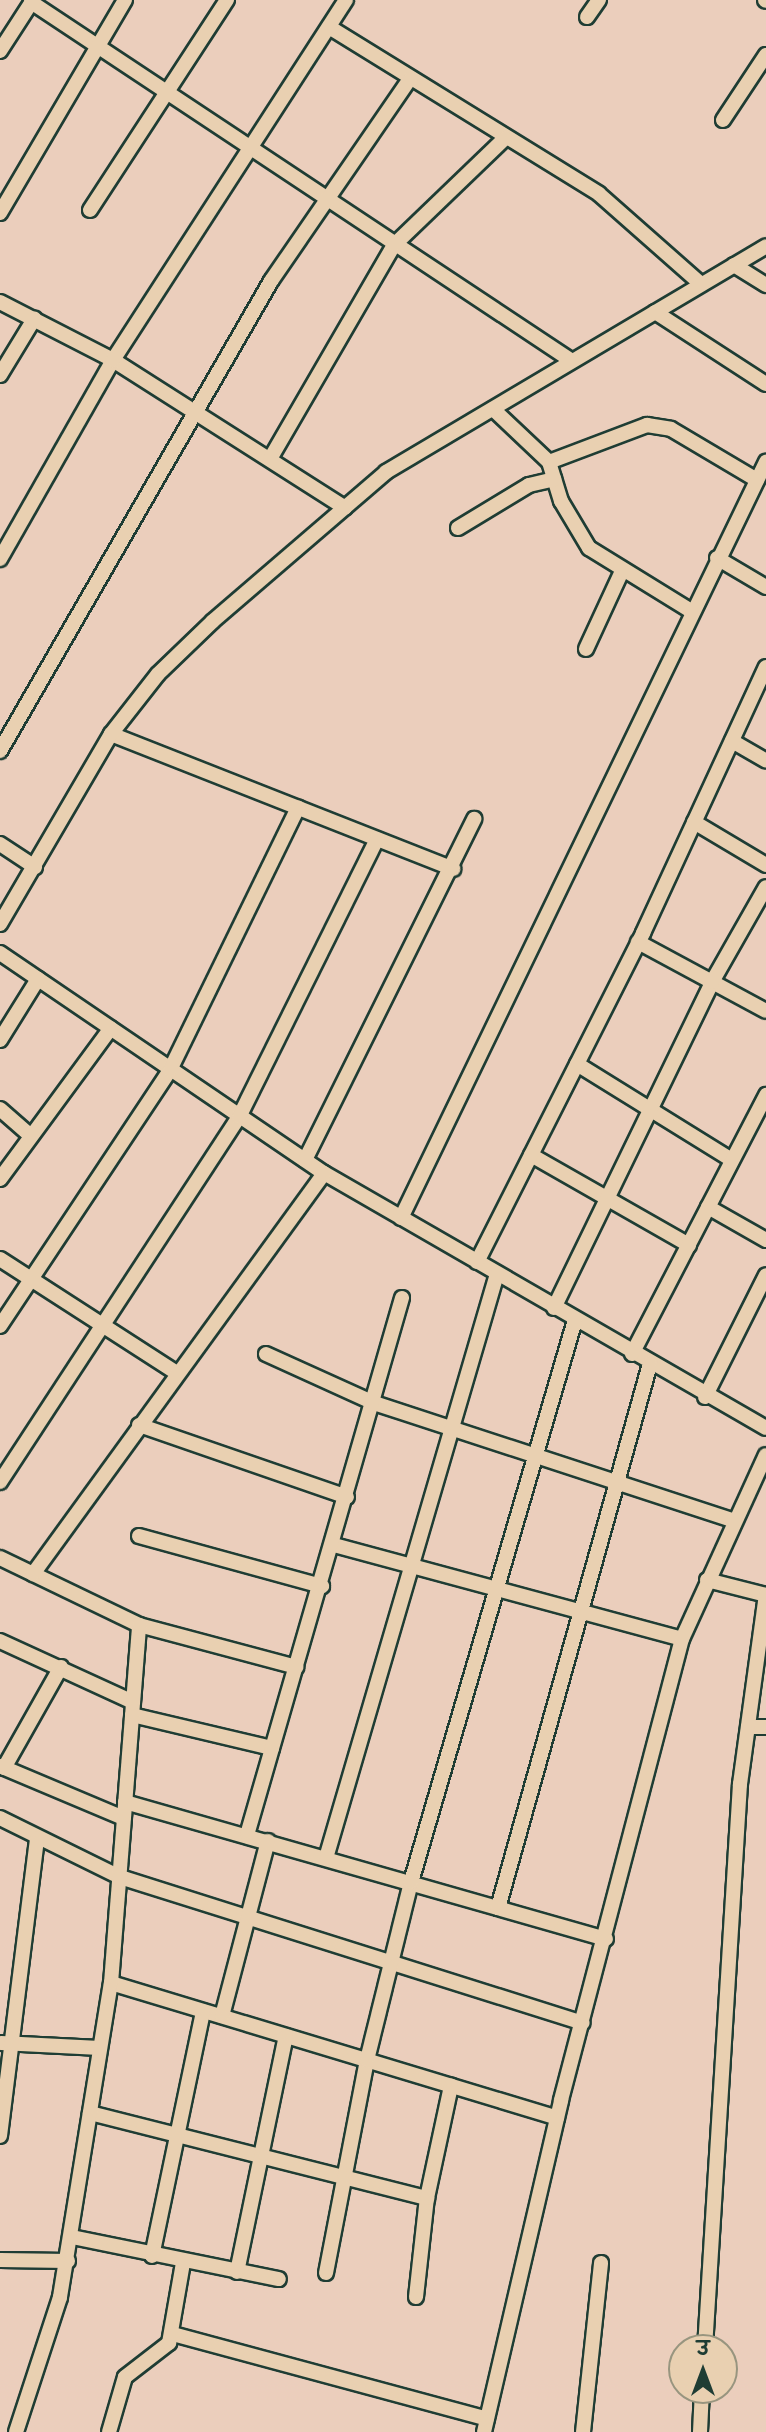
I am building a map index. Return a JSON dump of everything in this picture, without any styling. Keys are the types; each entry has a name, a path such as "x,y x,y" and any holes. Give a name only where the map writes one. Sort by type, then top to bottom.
{"street":[{"path":"0,213 125,0"},
{"path":"90,210 227,0"},
{"path":"0,559 113,360 346,0"},
{"path":"587,17 599,0"},
{"path":"0,51 32,1 326,201 572,361"},
{"path":"329,27 409,80 599,194 701,284"},
{"path":"723,120 766,55"},
{"path":"0,751 271,281 409,80"},
{"path":"270,459 394,245 505,138"},
{"path":"0,924 111,734 167,665 386,472 766,246"},
{"path":"734,265 766,285"},
{"path":"0,302 113,360 345,508"},
{"path":"655,312 766,384"},
{"path":"0,375 33,319"},
{"path":"493,409 550,462 554,479 589,548 622,571 691,611"},
{"path":"550,462 648,425 671,429 757,480"},
{"path":"401,1218 691,611 766,462"},
{"path":"458,528 529,485 554,479"},
{"path":"717,558 766,587"},
{"path":"586,649 622,571"},
{"path":"477,1262 638,942 766,667"},
{"path":"111,734 453,869"},
{"path":"732,741 766,761"},
{"path":"0,1326 170,1070 298,808"},
{"path":"304,1160 453,869 474,819"},
{"path":"694,822 766,865"},
{"path":"0,1482 105,1330 239,1117 377,839"},
{"path":"0,844 35,867"},
{"path":"554,1308 712,982 766,887"},
{"path":"638,942 766,1011"},
{"path":"0,953 324,1173 705,1397 766,1428"},
{"path":"0,1040 38,979"},
{"path":"0,1179 111,1028"},
{"path":"577,1064 732,1160"},
{"path":"632,1354 766,1095"},
{"path":"0,1109 31,1136"},
{"path":"531,1155 689,1245"},
{"path":"33,1574 324,1173"},
{"path":"708,1207 766,1240"},
{"path":"0,1259 105,1330 177,1373"},
{"path":"326,1858 497,1274"},
{"path":"705,1397 766,1275"},
{"path":"247,1835 334,1545 402,1298"},
{"path":"326,2273 343,2176 390,1962 575,1320"},
{"path":"266,1354 374,1403 538,1452 732,1520"},
{"path":"498,1908 650,1364"},
{"path":"139,1425 347,1497"},
{"path":"173,2334 485,2426 557,2118 606,1939 682,1639 732,1520 766,1455"},
{"path":"139,1536 322,1586"},
{"path":"334,1545 682,1639"},
{"path":"0,1558 139,1625 297,1667"},
{"path":"706,2334 748,1727 766,1595 707,1580"},
{"path":"16,2432 68,2261 111,1983 139,1625"},
{"path":"0,1641 61,1667 133,1708 272,1748"},
{"path":"61,1667 2,1767 124,1818"},
{"path":"748,1727 766,1727"},
{"path":"125,1802 606,1939"},
{"path":"0,1818 120,1877 582,2023"},
{"path":"0,2136 4,2043 37,1838"},
{"path":"222,2016 251,1919 268,1841"},
{"path":"111,1983 557,2118"},
{"path":"152,2256 174,2134 203,2011"},
{"path":"237,2272 257,2155 286,2036"},
{"path":"4,2043 100,2048"},
{"path":"416,2297 427,2198 451,2086"},
{"path":"90,2113 427,2198"},
{"path":"72,2237 183,2263 279,2279"},
{"path":"0,2260 68,2261"},
{"path":"109,2432 125,2377 163,2352 173,2334 183,2263"},
{"path":"583,2432 601,2263"},
{"path":"700,2432 701,2404"}]}
